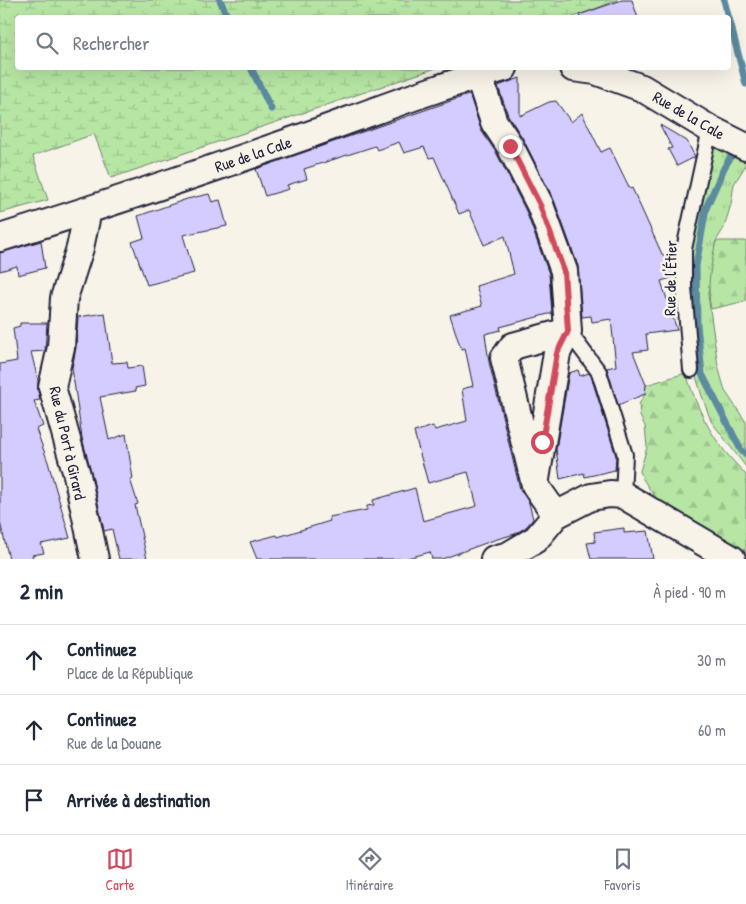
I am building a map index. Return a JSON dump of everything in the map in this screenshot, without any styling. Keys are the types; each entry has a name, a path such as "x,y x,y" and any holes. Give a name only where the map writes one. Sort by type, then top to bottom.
{"street":[{"name":"Rue de la Cale","path":"588,70 642,88 716,132 746,147"},
{"name":"Rue de la Cale","path":"0,238 88,210 303,137 434,89 492,71"},
{"path":"492,71 482,86 494,122 510,146 540,205 564,271 568,331 557,353 535,485"},
{"name":"Rue du Port à Girard","path":"88,210 80,248 64,298 61,348 52,387 76,474 95,559"},
{"path":"556,514 535,485 504,358 513,346 568,331"},
{"path":"494,559 509,555 536,539 556,514 590,497 610,494 623,495 732,559"}],"lane":[{"name":"Rue de l'Étier","path":"690,370 684,287 684,249 716,132"},
{"path":"568,331 599,372 625,455 623,495"}],"green space":[{"path":"0,0 618,0 579,15 15,15 15,70 430,70 111,178 94,134 33,156 48,200 0,213"},
{"path":"715,142 746,160 744,168 734,184 731,204 724,228 716,241 708,295 718,366 725,391 746,422 746,467 711,421 694,370 689,257 711,146"},
{"path":"716,241 746,241 746,301 711,309 709,284"},
{"path":"686,373 696,401 714,437 746,475 746,558 658,502 640,471 647,447 645,426 640,416 639,404 645,394 646,385"}],"building":[{"path":"622,0 632,0 637,15 579,15"},
{"path":"520,78 520,116 549,102 556,101 571,122 582,113 601,152 610,148 630,189 632,188 662,254 675,262 675,277 661,281 677,330 646,334 648,350 633,352 646,385 645,394 618,405 607,368 616,366 611,319 592,322 591,316 582,317 578,266 554,200 523,139 508,115 498,86"},
{"path":"468,95 470,96 481,130 497,154 526,211 549,274 552,313 500,327 501,330 485,334 489,362 520,489 529,503 533,519 526,527 515,534 442,559 432,559 430,552 404,559 257,559 250,542 277,535 278,537 330,521 329,517 367,510 367,506 374,505 373,500 415,488 423,521 477,506 468,472 428,483 414,432 433,426 435,430 467,421 462,389 473,386 465,348 461,349 450,315 482,306 476,286 514,274 505,236 484,245 469,210 459,214 434,157 429,158 424,147 404,153 399,142 377,150 375,146 304,169 307,179 287,185 289,189 265,196 256,169"},
{"path":"660,125 687,141 695,157 677,166 668,149 672,148"},
{"path":"209,194 212,202 220,200 227,226 183,235 194,273 147,285 132,242 144,238 138,216 187,199"},
{"path":"41,241 45,268 18,275 17,266 0,271 0,253"},
{"path":"105,313 112,363 127,362 128,368 142,366 145,386 135,388 136,391 100,397 109,440 126,434 133,479 130,479 138,504 135,505 147,559 119,559 112,529 104,531 82,438 72,368 76,348 78,317"},
{"path":"20,323 47,323 45,351 31,352 38,380 40,400 34,401 43,426 36,429 48,462 70,538 41,544 44,553 32,555 33,559 9,559 0,522 0,364 17,361 13,328 20,326"},
{"path":"578,370 580,376 589,373 591,376 616,456 615,470 585,477 584,473 560,479 556,449 569,373"},
{"path":"624,528 624,533 648,531 653,559 591,559 587,543 595,542 594,532"}],"waterway":[{"path":"220,0 227,15"},
{"path":"724,0 728,15"},
{"path":"731,27 746,84"},
{"path":"252,70 271,109"},
{"path":"736,148 724,168 706,208 696,266 697,325 702,374 741,450 746,455"}],"route":[{"path":"510,146 540,205 564,271 564,294 568,331 557,353 542,442"}]}
